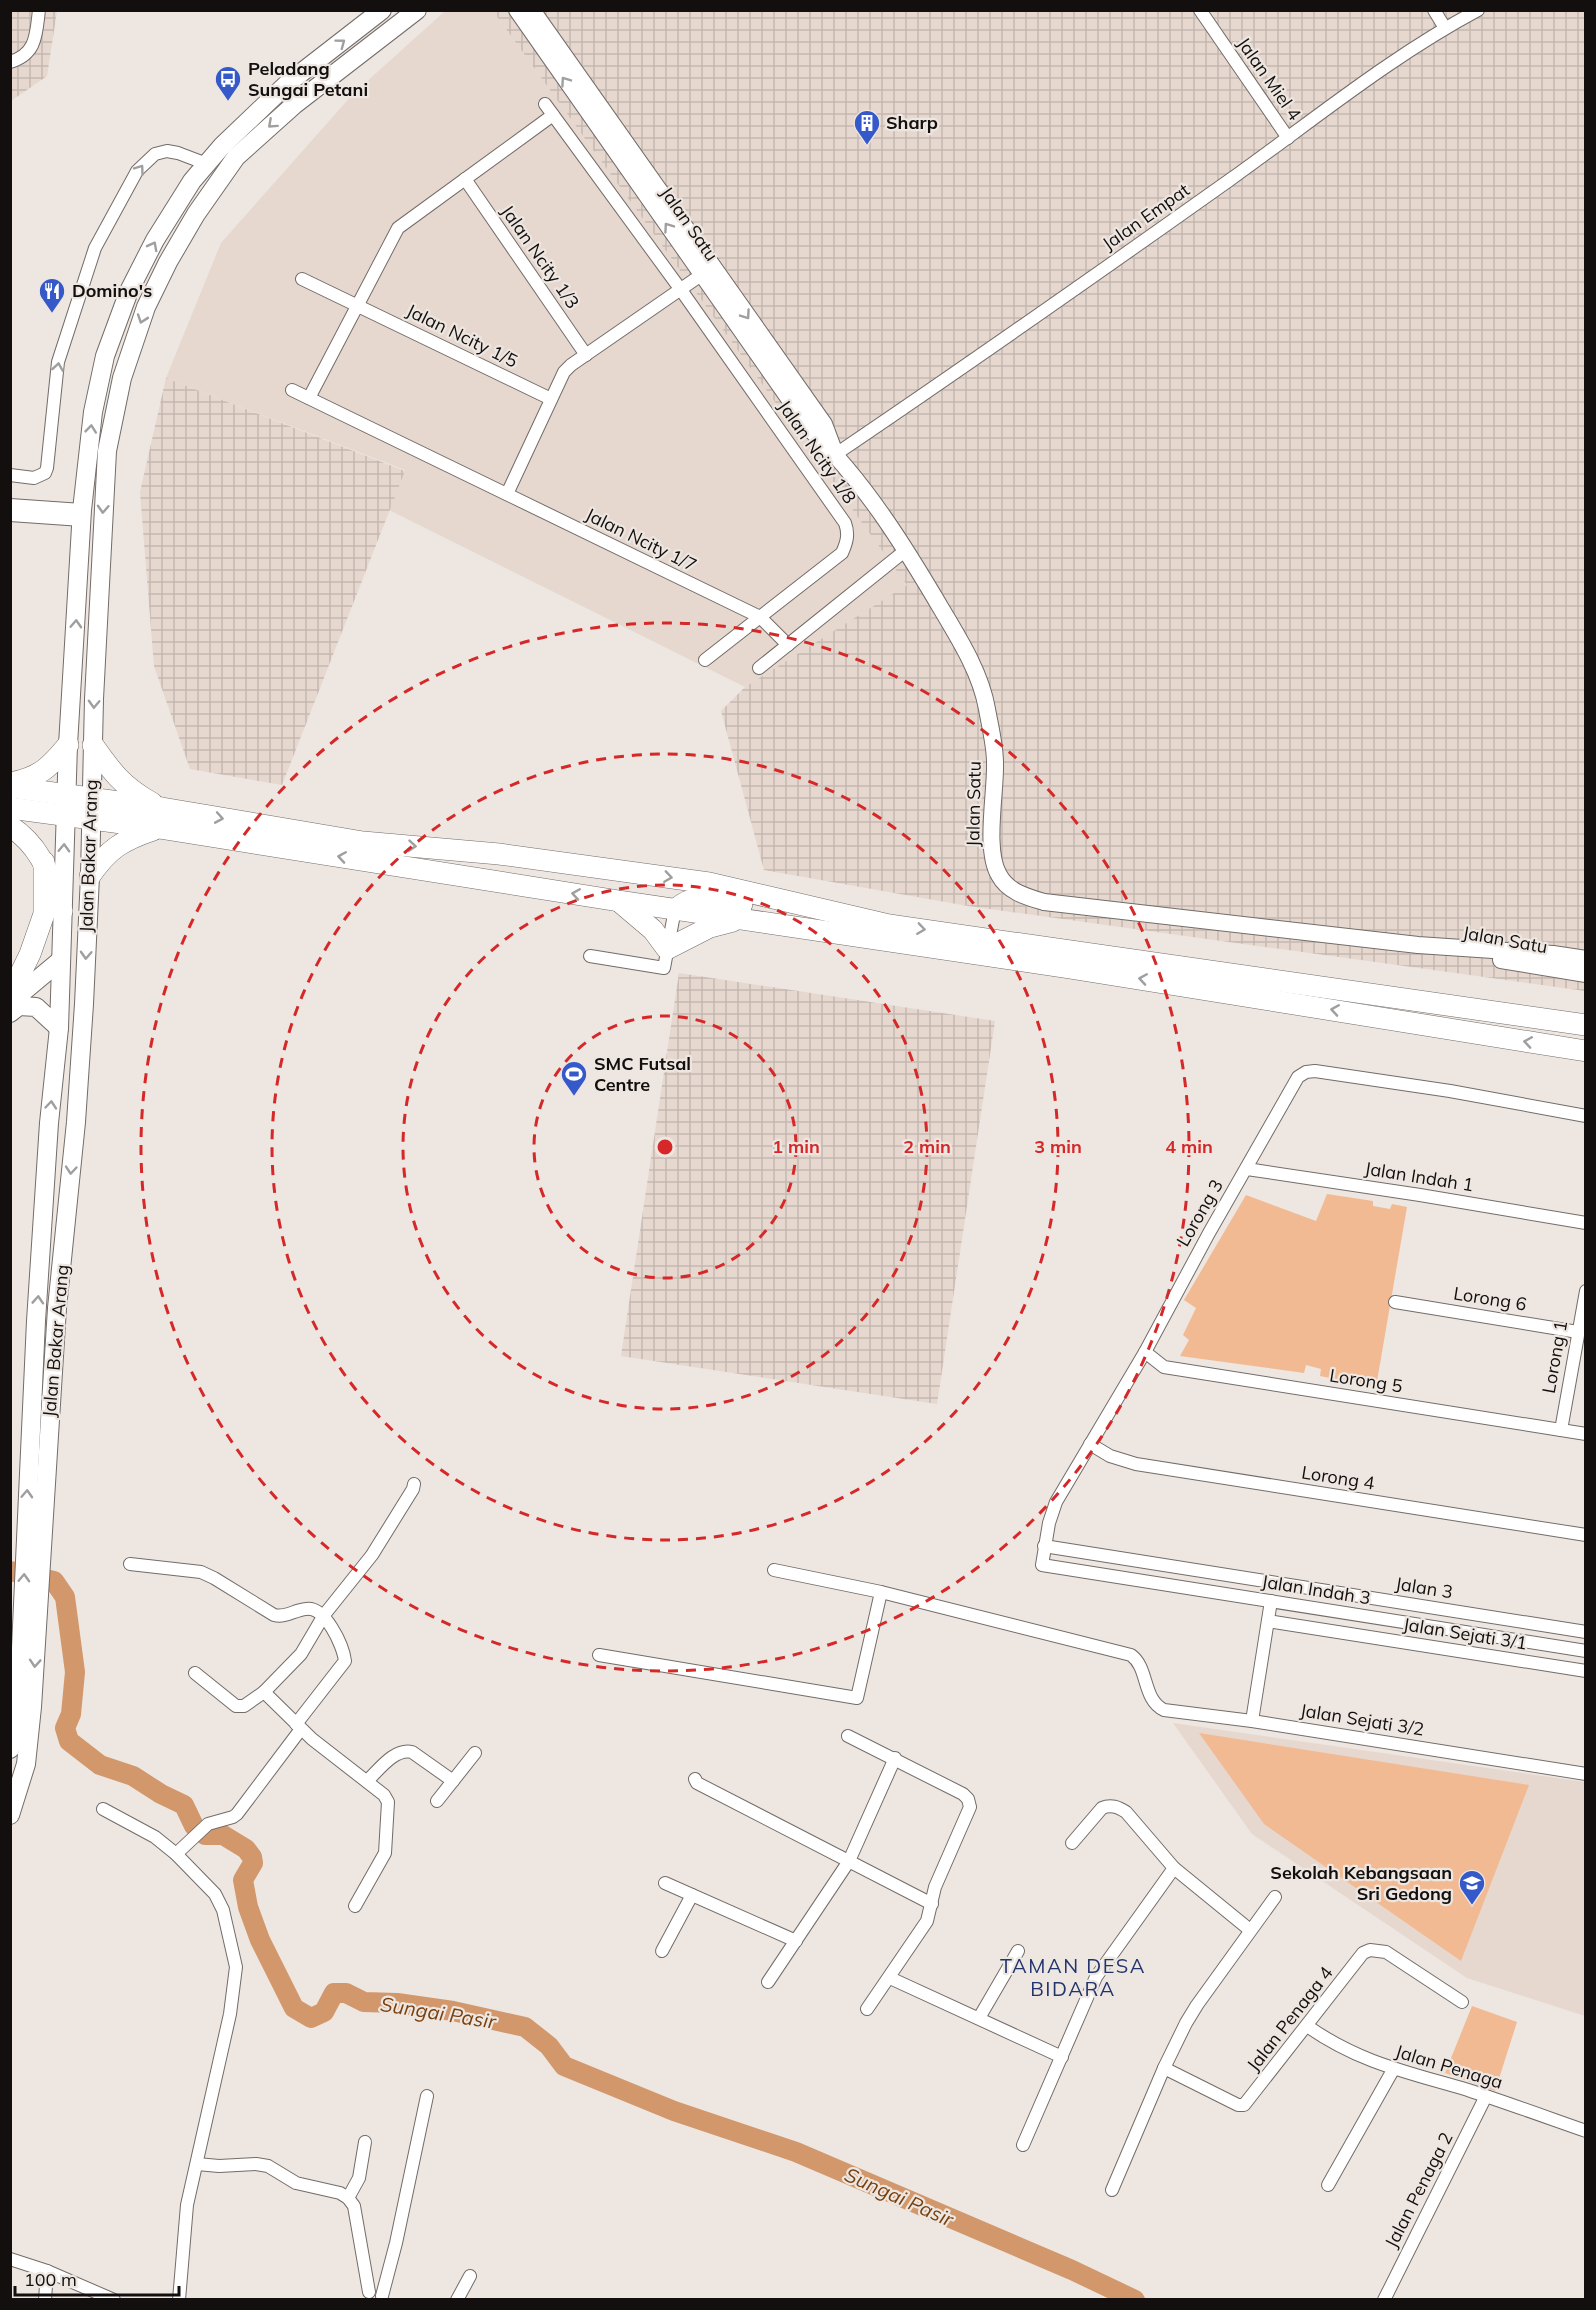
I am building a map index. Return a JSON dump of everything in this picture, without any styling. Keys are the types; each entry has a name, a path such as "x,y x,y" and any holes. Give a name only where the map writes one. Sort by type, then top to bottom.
{"highway":[{"path":"10,785 27,780 51,766 68,745"},
{"path":"93,745 114,776 160,818"},
{"path":"10,785 91,798 160,818 619,901 1071,968 1586,1051"},
{"path":"10,808 90,819 160,818 363,842 500,854 710,883 889,925"},
{"path":"90,876 103,857 160,818"},
{"path":"10,826 36,848 44,862 62,910"},
{"path":"500,854 559,874 643,888 661,894 675,909"},
{"path":"10,995 30,954 44,914 44,862"},
{"path":"675,909 693,897 702,898 845,921 889,925 1586,1024"},
{"path":"619,901 652,930 667,950 710,927 743,918"}],"main road":[{"name":"Jalan Bakar Arang","path":"10,1815 26,1764 32,1707 30,1604 43,1204 58,1028 68,745 82,515 93,412 105,356 129,291 155,240 192,181 222,146 288,83 382,10"},
{"name":"Jalan Bakar Arang","path":"33,1554 78,1098 90,876 90,819 107,451 122,378 146,307 168,262 196,214 236,157 294,105 417,10"},
{"name":"Jalan Satu","path":"517,10 707,271"},
{"name":"Jalan Satu","path":"532,10 811,430 836,454 906,550 962,645 985,699 996,760 992,846 994,862 999,876 1010,888 1044,902 1418,945 1553,954 1586,959"},
{"name":"Jalan Satu","path":"1418,945 1586,974"},
{"path":"10,1011 25,990 61,960"},
{"path":"10,1011 19,1006 36,1007 58,1028"},
{"name":"Jalan Bakar Arang","path":"10,1749 30,1604"}],"street":[{"path":"10,62 21,59 31,49 39,10"},
{"name":"Jalan Miel 4","path":"1200,10 1288,138"},
{"path":"1434,10 1445,28"},
{"name":"Jalan Empat","path":"836,454 1445,28 1478,10"},
{"path":"545,104 681,290"},
{"path":"309,398 398,228 553,115"},
{"path":"10,475 34,478 45,473 58,362 95,248 137,171 155,154 167,151 207,164"},
{"name":"Jalan Ncity 1/3","path":"465,179 586,355"},
{"path":"507,494 564,372 707,271"},
{"name":"Jalan Ncity 1/5","path":"302,279 551,399"},
{"name":"Jalan Ncity 1/8","path":"681,290 845,523 849,532 842,553 760,617"},
{"name":"Jalan Ncity 1/7","path":"292,390 760,617 788,645"},
{"path":"10,505 82,515"},
{"path":"10,515 82,515"},
{"path":"759,668 906,550"},
{"path":"705,660 760,617"},
{"path":"590,956 664,968 675,909"},
{"name":"Lorong 3","path":"1042,1565 1044,1546 1056,1502 1145,1352 1203,1243 1298,1077 1306,1071 1450,1091 1586,1116"},
{"name":"Jalan Indah 1","path":"1246,1169 1586,1223"},
{"name":"Lorong 1","path":"1561,1430 1586,1291"},
{"name":"Lorong 6","path":"1395,1302 1578,1332"},
{"name":"Lorong 5","path":"1145,1352 1164,1367 1586,1434"},
{"name":"Lorong 4","path":"1090,1444 1110,1456 1136,1464 1586,1535"},
{"path":"195,1673 236,1706 244,1706 264,1692 301,1654 324,1615 372,1555 414,1484"},
{"name":"Jalan 3","path":"1044,1546 1586,1632"},
{"path":"130,1564 201,1572 274,1615 285,1616 309,1608 315,1609 324,1615 345,1662 237,1814 208,1824 176,1854"},
{"name":"Jalan Indah 3","path":"1042,1565 1586,1651"},
{"path":"599,1655 856,1698 881,1592 774,1570"},
{"name":"Jalan Sejati 3/2","path":"881,1592 1131,1655 1139,1664 1153,1701 1164,1710 1252,1721 1586,1774"},
{"path":"1252,1721 1271,1601"},
{"name":"Jalan Sejati 3/1","path":"1268,1621 1586,1671"},
{"path":"264,1692 299,1726 384,1795 388,1802 386,1846 382,1861 355,1906"},
{"path":"848,1736 963,1794 970,1804 935,1887 927,1921 867,2009"},
{"path":"367,1781 398,1752 405,1750 412,1752 453,1781"},
{"path":"438,1801 476,1753"},
{"path":"768,1982 849,1860 895,1758"},
{"path":"696,1779 697,1783 932,1904"},
{"path":"1072,1843 1102,1808 1117,1807 1126,1812 1174,1868 1250,1930"},
{"path":"104,1809 146,1832 176,1854 215,1894 223,1910 236,1967 230,2014 187,2205 179,2300"},
{"path":"1023,2145 1096,1977 1174,1868"},
{"path":"665,1883 796,1941"},
{"path":"662,1951 692,1895"},
{"path":"1112,2190 1185,2023 1275,1896"},
{"name":"Jalan Penaga 4","path":"1164,2068 1238,2105 1244,2105 1363,1953 1370,1950 1386,1952 1462,2002"},
{"path":"980,2018 1018,1951"},
{"path":"890,1978 1062,2057"},
{"name":"Jalan Penaga","path":"1307,2026 1344,2050 1393,2070 1486,2096 1586,2131"},
{"path":"1328,2185 1393,2070"},
{"path":"382,2296 427,2096"},
{"name":"Jalan Penaga 2","path":"1384,2300 1486,2096"},
{"path":"348,2198 359,2178 365,2142"},
{"path":"197,2164 268,2166 296,2183 340,2193 348,2198 354,2206 367,2296 382,2296 395,2300"},
{"path":"10,2259 47,2271 114,2300"},
{"path":"45,2300 47,2271"},
{"path":"457,2300 470,2276"}],"shaded area":[{"path":"11,11 57,11 47,76 11,101"},
{"path":"445,11 493,11 908,585 745,687 389,510 405,470 166,378 221,243 353,94"},
{"path":"493,11 1585,11 1585,991 968,906 764,870 721,711 745,687 907,585"},
{"path":"166,378 405,471 282,785 190,769 154,666 140,492"},
{"path":"679,973 995,1021 937,1404 621,1356"},
{"path":"1327,1194 1373,1201 1373,1206 1390,1209 1392,1204 1407,1207 1376,1387 1320,1376 1321,1369 1306,1365 1304,1373 1180,1356 1189,1340 1183,1335 1196,1308 1184,1300 1246,1195 1316,1221"},
{"name":"Sekolah Kebangsaan Sri Gedong","path":"1173,1723 1585,1782 1585,2016 1467,1978 1252,1834"},
{"path":"1199,1733 1529,1785 1461,1961 1264,1824"},
{"path":"1472,2006 1517,2022 1495,2091 1445,2073"}],"waterway":[{"name":"Sungai Pasir","path":"10,1571 54,1581 65,1597 75,1672 71,1714 65,1728 69,1741 100,1765 133,1776 161,1794 184,1805 194,1826 205,1835 223,1835 246,1849 252,1857 253,1863 243,1880 248,1907 260,1940 294,2008 311,2018 324,2012 334,1993 346,1993 364,2002 397,2003 453,2011 525,2027 549,2046 564,2066 674,2111 796,2152 1072,2270 1135,2300"}],"place":[{"name":"Peladang Sungai Petani","path":"228,102"},
{"name":"Sharp","path":"867,146"},
{"name":"Domino's","path":"52,314"},
{"name":"SMC Futsal Centre","path":"574,1097"},
{"name":"Sekolah Kebangsaan Sri Gedong","path":"1472,1906"}],"district":[{"name":"TAMAN DESA BIDARA","path":"1073,1978"}]}
